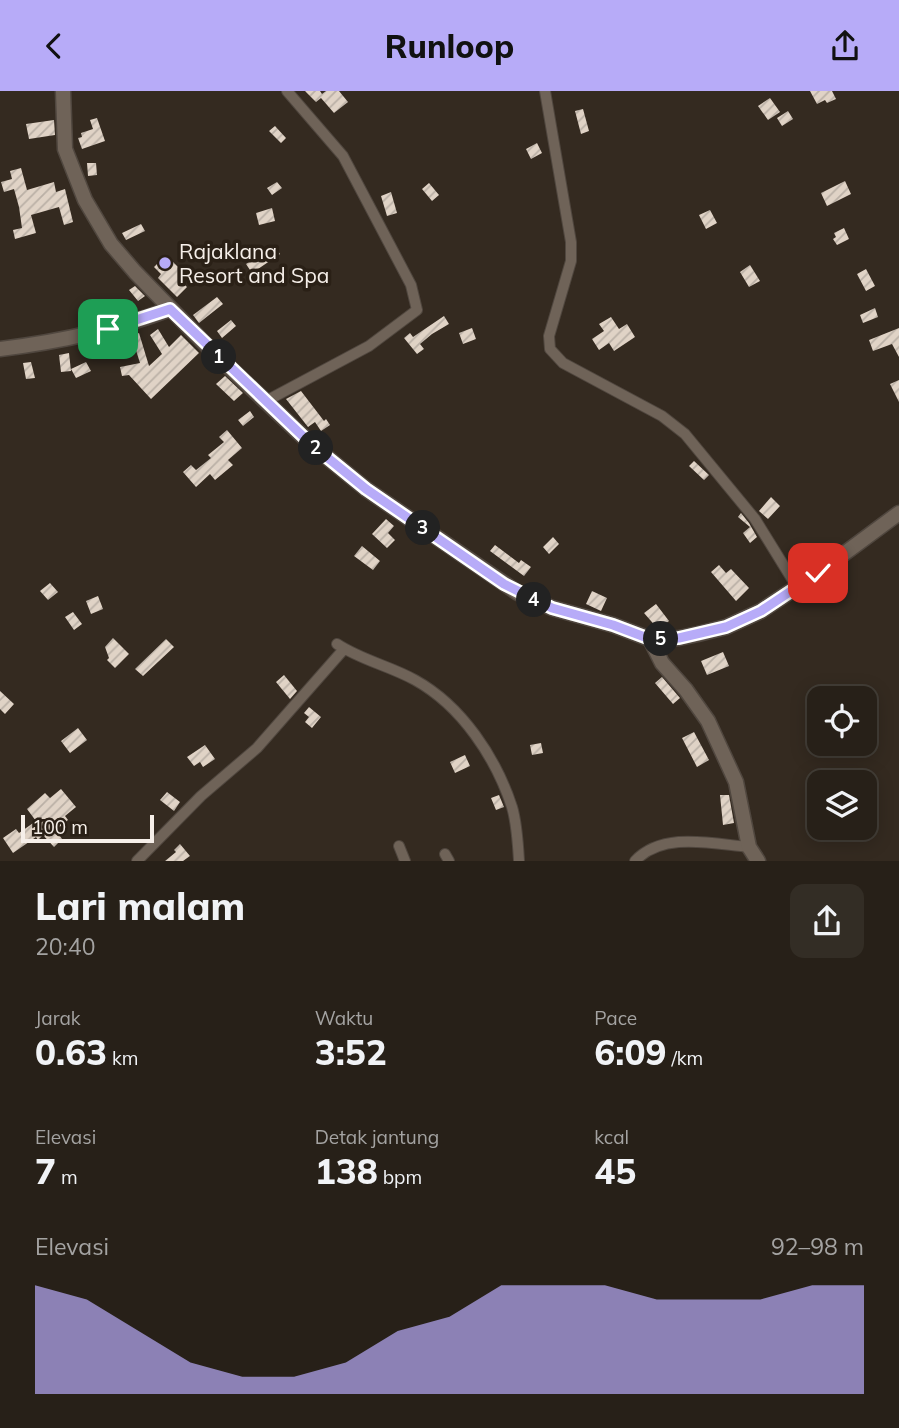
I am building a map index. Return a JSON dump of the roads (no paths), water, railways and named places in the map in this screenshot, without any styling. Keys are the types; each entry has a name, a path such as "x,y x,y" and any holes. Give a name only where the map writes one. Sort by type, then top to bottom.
{"main road":[{"path":"63,91 65,149 85,199 111,244 170,309 312,445 366,489 518,593 552,608 613,625 650,639 679,638 726,627 761,611 899,513"},
{"path":"0,349 58,341 108,329 170,309"},
{"path":"650,639 662,663 687,689 708,721 736,782 749,847 758,861"}],"street":[{"path":"266,401 369,346 417,310 411,285 343,156 287,91"},
{"path":"545,91 572,241 571,261 549,336 550,349 563,363 662,416 685,434 755,519 797,587"},
{"path":"137,861 201,796 257,748 340,646 391,667 420,683 444,702 471,730 490,758 512,808 519,861"},
{"path":"635,861 645,850 666,843 749,847"},
{"path":"399,846 405,861"}],"place":[{"name":"Rajaklana Resort and Spa","path":"165,263"}]}
